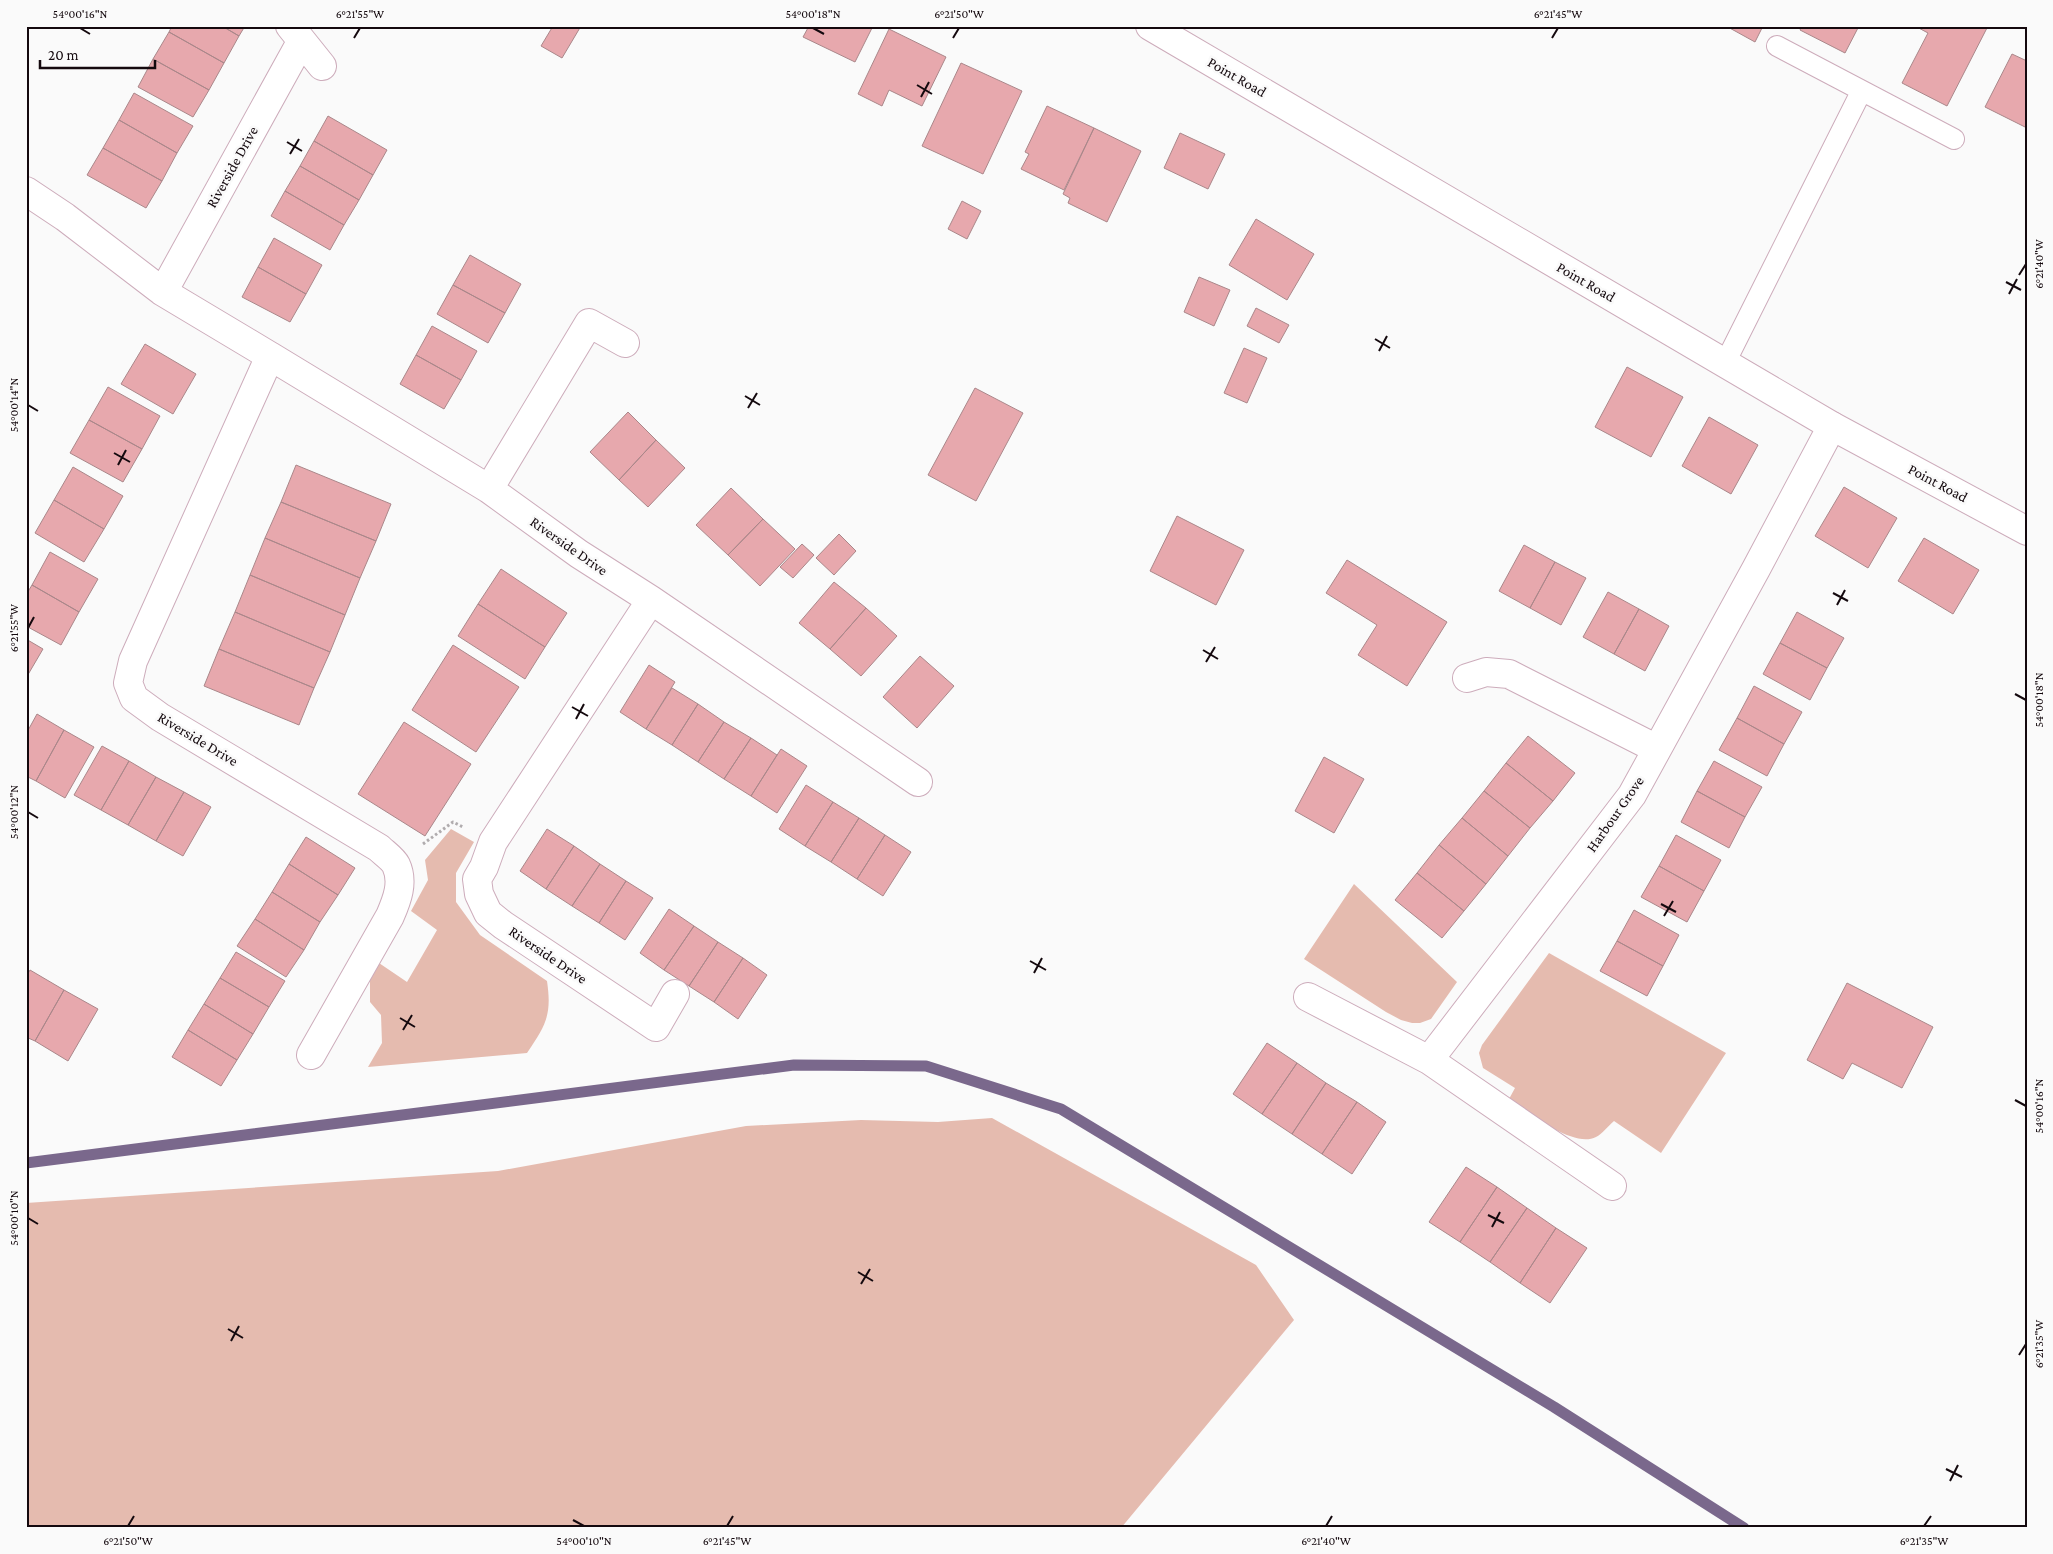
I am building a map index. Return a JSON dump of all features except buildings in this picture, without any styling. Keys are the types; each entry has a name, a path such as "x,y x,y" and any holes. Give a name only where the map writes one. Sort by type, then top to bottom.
{"street":[{"name":"Point Road","path":"1150,26 1832,426 2027,531"},
{"path":"295,34 322,66"},
{"name":"Riverside Drive","path":"164,292 295,34"},
{"name":"Riverside Drive","path":"26,191 65,217 164,292 489,489 579,554 918,782"},
{"path":"489,489 589,323 625,343"},
{"name":"Riverside Drive","path":"270,356 134,661 128,683 134,698 160,717 361,835 380,848 396,864"},
{"name":"Harbour Grove","path":"1429,1060 1632,795 1832,426"},
{"name":"Riverside Drive","path":"650,600 493,842 478,879 478,894 488,913 503,925 656,1027 674,994"},
{"path":"1467,678 1486,672 1510,674 1657,748"},
{"path":"311,1055 390,916 398,897 400,882 396,864"},
{"path":"1308,997 1429,1060 1612,1186"}],"lane":[{"path":"1777,46 1954,140"},
{"path":"1725,363 1861,92"}],"path":[{"path":"396,864 453,822 493,842"}],"shaded area":[{"path":"451,829 474,842 456,873 456,902 480,935 547,981 549,1003 546,1019 539,1035 527,1053 368,1067 382,1043 381,1015 370,1002 370,980 379,963 407,982 437,930 411,911 428,880 425,860"},
{"path":"1354,884 1457,982 1431,1019 1420,1023 1401,1020 1304,959"},
{"path":"1549,953 1726,1053 1661,1153 1614,1121 1596,1137 1586,1139 1575,1138 1563,1133 1509,1099 1515,1088 1483,1068 1479,1053 1482,1045"},
{"path":"992,1118 1256,1265 1294,1320 1121,1528 26,1528 26,1203 498,1171 746,1126 861,1120 938,1122"}],"waterway":[{"path":"26,1163 794,1065 926,1066 1061,1109 1554,1407 1744,1528"}]}
